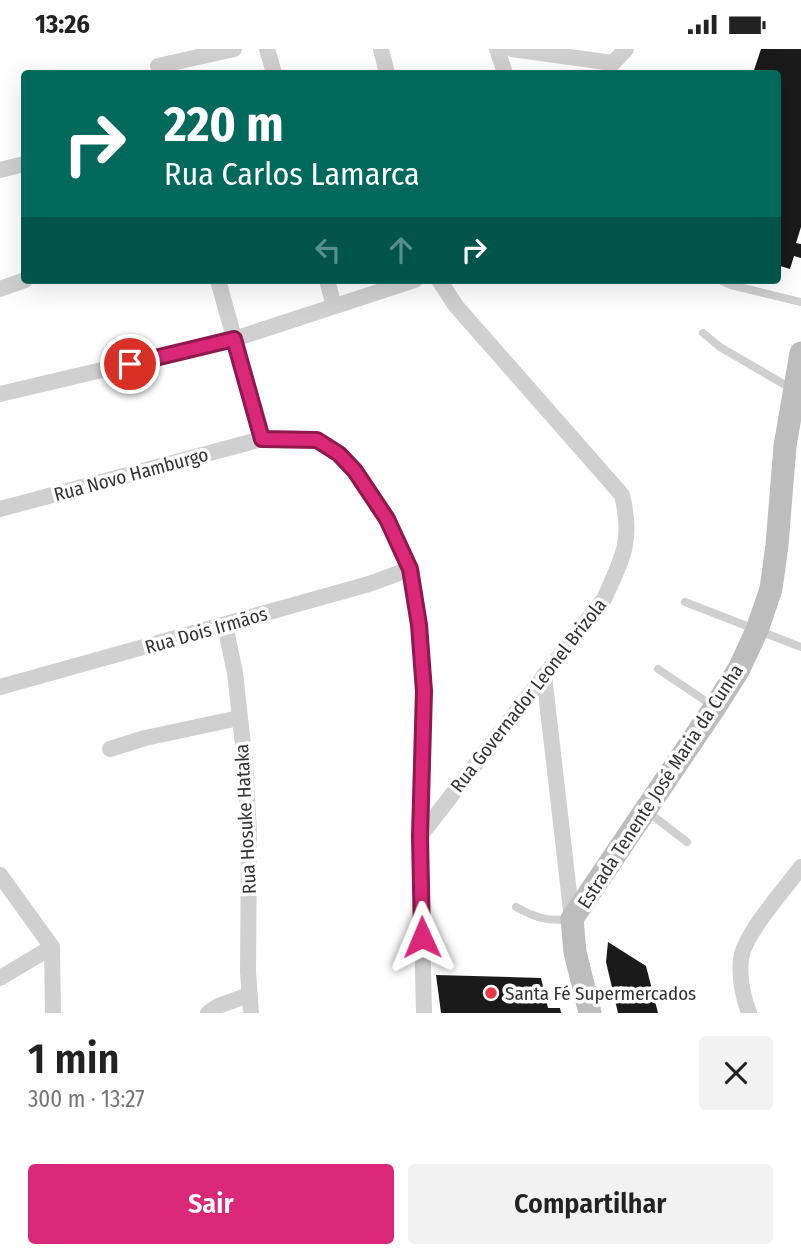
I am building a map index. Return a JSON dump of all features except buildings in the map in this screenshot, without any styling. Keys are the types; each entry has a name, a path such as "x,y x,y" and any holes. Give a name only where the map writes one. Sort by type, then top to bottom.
{"main road":[{"name":"Estrada Tenente José Maria da Cunha","path":"590,1013 575,952 572,919 715,707 739,669 757,630 771,589 785,446 797,392 801,353"}],"street":[{"path":"153,49 159,70 234,49"},
{"path":"267,49 273,70"},
{"path":"382,49 386,70"},
{"path":"497,49 504,70"},
{"path":"512,49 613,68 626,49"},
{"path":"0,170 21,165"},
{"path":"0,289 21,281"},
{"path":"219,284 262,439"},
{"path":"328,284 334,306"},
{"path":"0,394 234,339 403,284"},
{"name":"Rua Governador Leonel Brizola","path":"420,836 604,599 622,559 628,538 622,495 456,306 442,284"},
{"name":"Rua Novo Hamburgo","path":"0,509 262,439 317,440 339,454 355,471 387,519 410,569 419,625 424,691 420,836 424,1013"},
{"name":"Rua Dois Irmãos","path":"0,687 369,584 410,569"},
{"name":"Rua Hosuke Hataka","path":"225,625 235,673 245,763 249,832 251,1013"},
{"path":"544,675 572,919"},
{"path":"110,749 145,738 239,718"},
{"path":"749,1013 742,982 741,957 751,935 801,867"},
{"path":"0,874 52,947 53,1013"},
{"path":"0,978 52,947"},
{"path":"208,1013 218,1006 249,995"}],"lane":[{"path":"729,284 801,302"},
{"path":"704,333 720,347 797,392"},
{"path":"685,602 801,646"},
{"path":"657,669 715,707"},
{"path":"646,811 687,842"},
{"path":"516,907 553,922 572,919"}],"place":[{"name":"Santa Fé Supermercados","path":"491,993"}],"route":[{"path":"130,364 234,339 262,439 317,440 339,454 355,471 387,519 410,569 419,625 424,691 420,836 422,937"}]}
